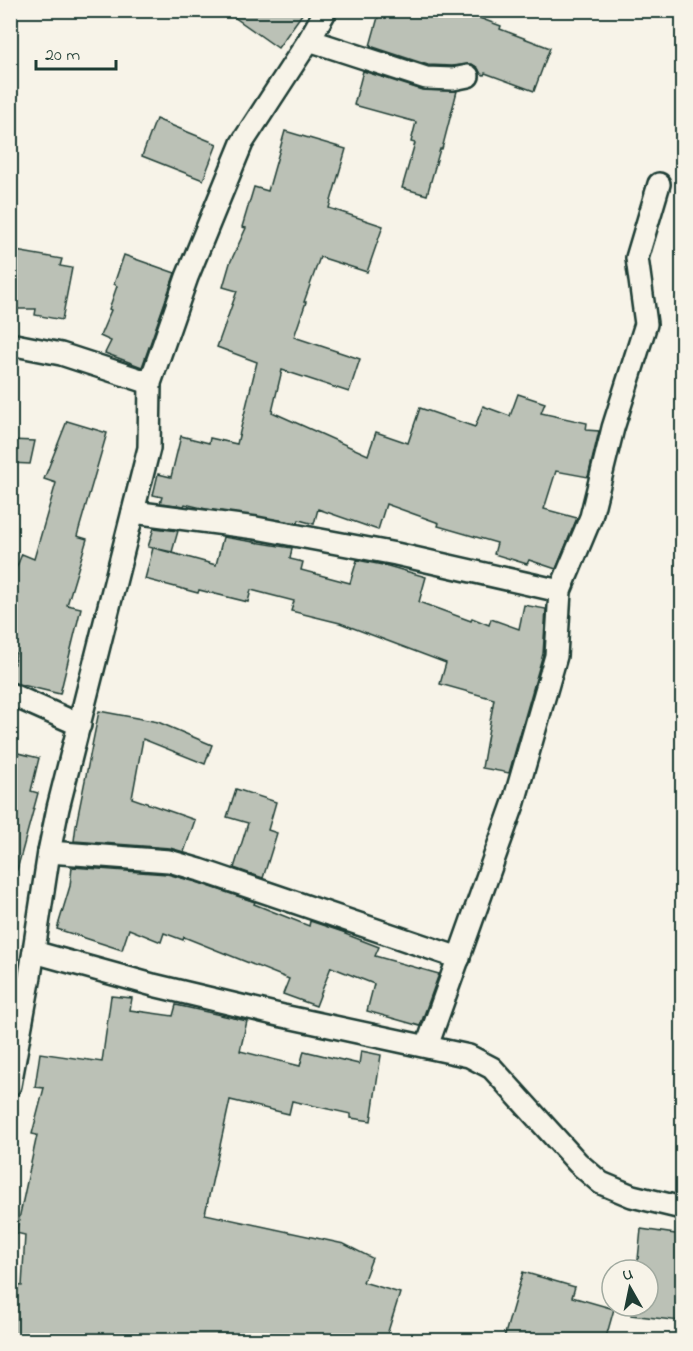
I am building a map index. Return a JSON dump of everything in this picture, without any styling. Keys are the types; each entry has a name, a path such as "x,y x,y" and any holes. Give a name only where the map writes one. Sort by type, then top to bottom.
{"street":[{"path":"10,1085 20,973 34,951 58,808 149,448 150,383 191,267 242,143 326,10"},
{"path":"309,40 426,78 453,79 468,76"},
{"path":"427,1046 514,802 556,656 560,591 591,517 613,428 646,324 637,258 659,184"},
{"path":"10,344 61,354 150,383"},
{"path":"133,512 255,528 384,552 560,591"},
{"path":"10,694 80,724"},
{"path":"49,852 169,861 459,958"},
{"path":"34,951 153,985 469,1056 492,1068 578,1163 601,1183 632,1196 682,1209"}],"building":[{"path":"224,10 305,10 278,48"},
{"path":"380,10 458,10 550,48 534,91 485,73 481,74 472,64 428,65 370,46"},
{"path":"363,71 422,90 457,91 427,195 402,188 415,143 411,142 416,122 354,105"},
{"path":"156,119 217,144 203,180 142,156"},
{"path":"285,131 346,149 329,208 383,226 367,272 320,257 294,337 360,359 349,392 282,370 272,412 368,455 376,432 408,443 420,408 475,427 483,406 510,416 518,394 545,403 541,413 587,423 586,430 599,431 588,477 556,471 544,509 577,518 556,569 529,560 527,564 494,554 497,543 438,526 439,523 386,504 378,530 318,509 314,524 299,520 298,523 185,504 184,506 160,503 162,497 153,495 158,474 171,477 181,436 209,443 210,438 237,444 257,362 217,347 237,291 223,287 230,263 246,228 242,227 254,187 268,191"},
{"path":"10,250 62,259 60,266 72,268 62,320 35,315 36,309 10,309"},
{"path":"124,255 175,273 142,367 105,353 111,341 100,336 111,310 109,309 117,286 114,284"},
{"path":"67,421 107,433 77,536 87,539 67,605 81,608 60,694 10,682 16,653 10,652 10,583 22,554 34,559 56,483 44,479"},
{"path":"10,440 35,441 30,464 10,463"},
{"path":"154,528 178,531 172,552 154,548 216,565 223,537 292,548 290,559 303,562 301,570 350,583 357,560 426,577 419,602 471,621 472,618 489,625 491,619 519,629 524,605 546,609 543,654 509,773 482,768 494,699 440,684 446,663 340,623 291,611 294,601 251,590 248,602 199,590 198,593 145,579 153,548 148,547"},
{"path":"99,711 158,722 212,745 205,764 143,739 132,798 195,820 184,852 170,848 74,841"},
{"path":"10,751 39,758 31,791 38,793 17,870 10,870"},
{"path":"236,789 276,802 268,830 277,833 263,878 234,868 248,823 227,817"},
{"path":"72,867 167,874 196,882 255,902 254,904 309,926 310,921 346,933 379,947 375,956 439,974 420,1026 367,1011 374,984 331,967 316,1006 283,994 289,979 184,937 183,940 164,933 161,942 129,929 122,950 57,929 70,886"},
{"path":"111,996 132,998 130,1010 173,1016 176,1005 247,1021 240,1051 300,1066 304,1051 359,1064 361,1051 381,1055 371,1121 351,1118 351,1114 292,1101 289,1114 230,1100 205,1214 344,1244 372,1258 363,1282 400,1293 385,1341 306,1341 280,1335 279,1341 10,1341 10,1290 13,1285 22,1286 25,1235 16,1233 37,1135 32,1134 44,1088 35,1087 40,1053 102,1062"},
{"path":"641,1229 682,1235 680,1321 656,1318 660,1318 660,1258 638,1258"},
{"path":"523,1272 575,1287 572,1297 600,1305 600,1318 611,1318 605,1341 503,1341"}]}
